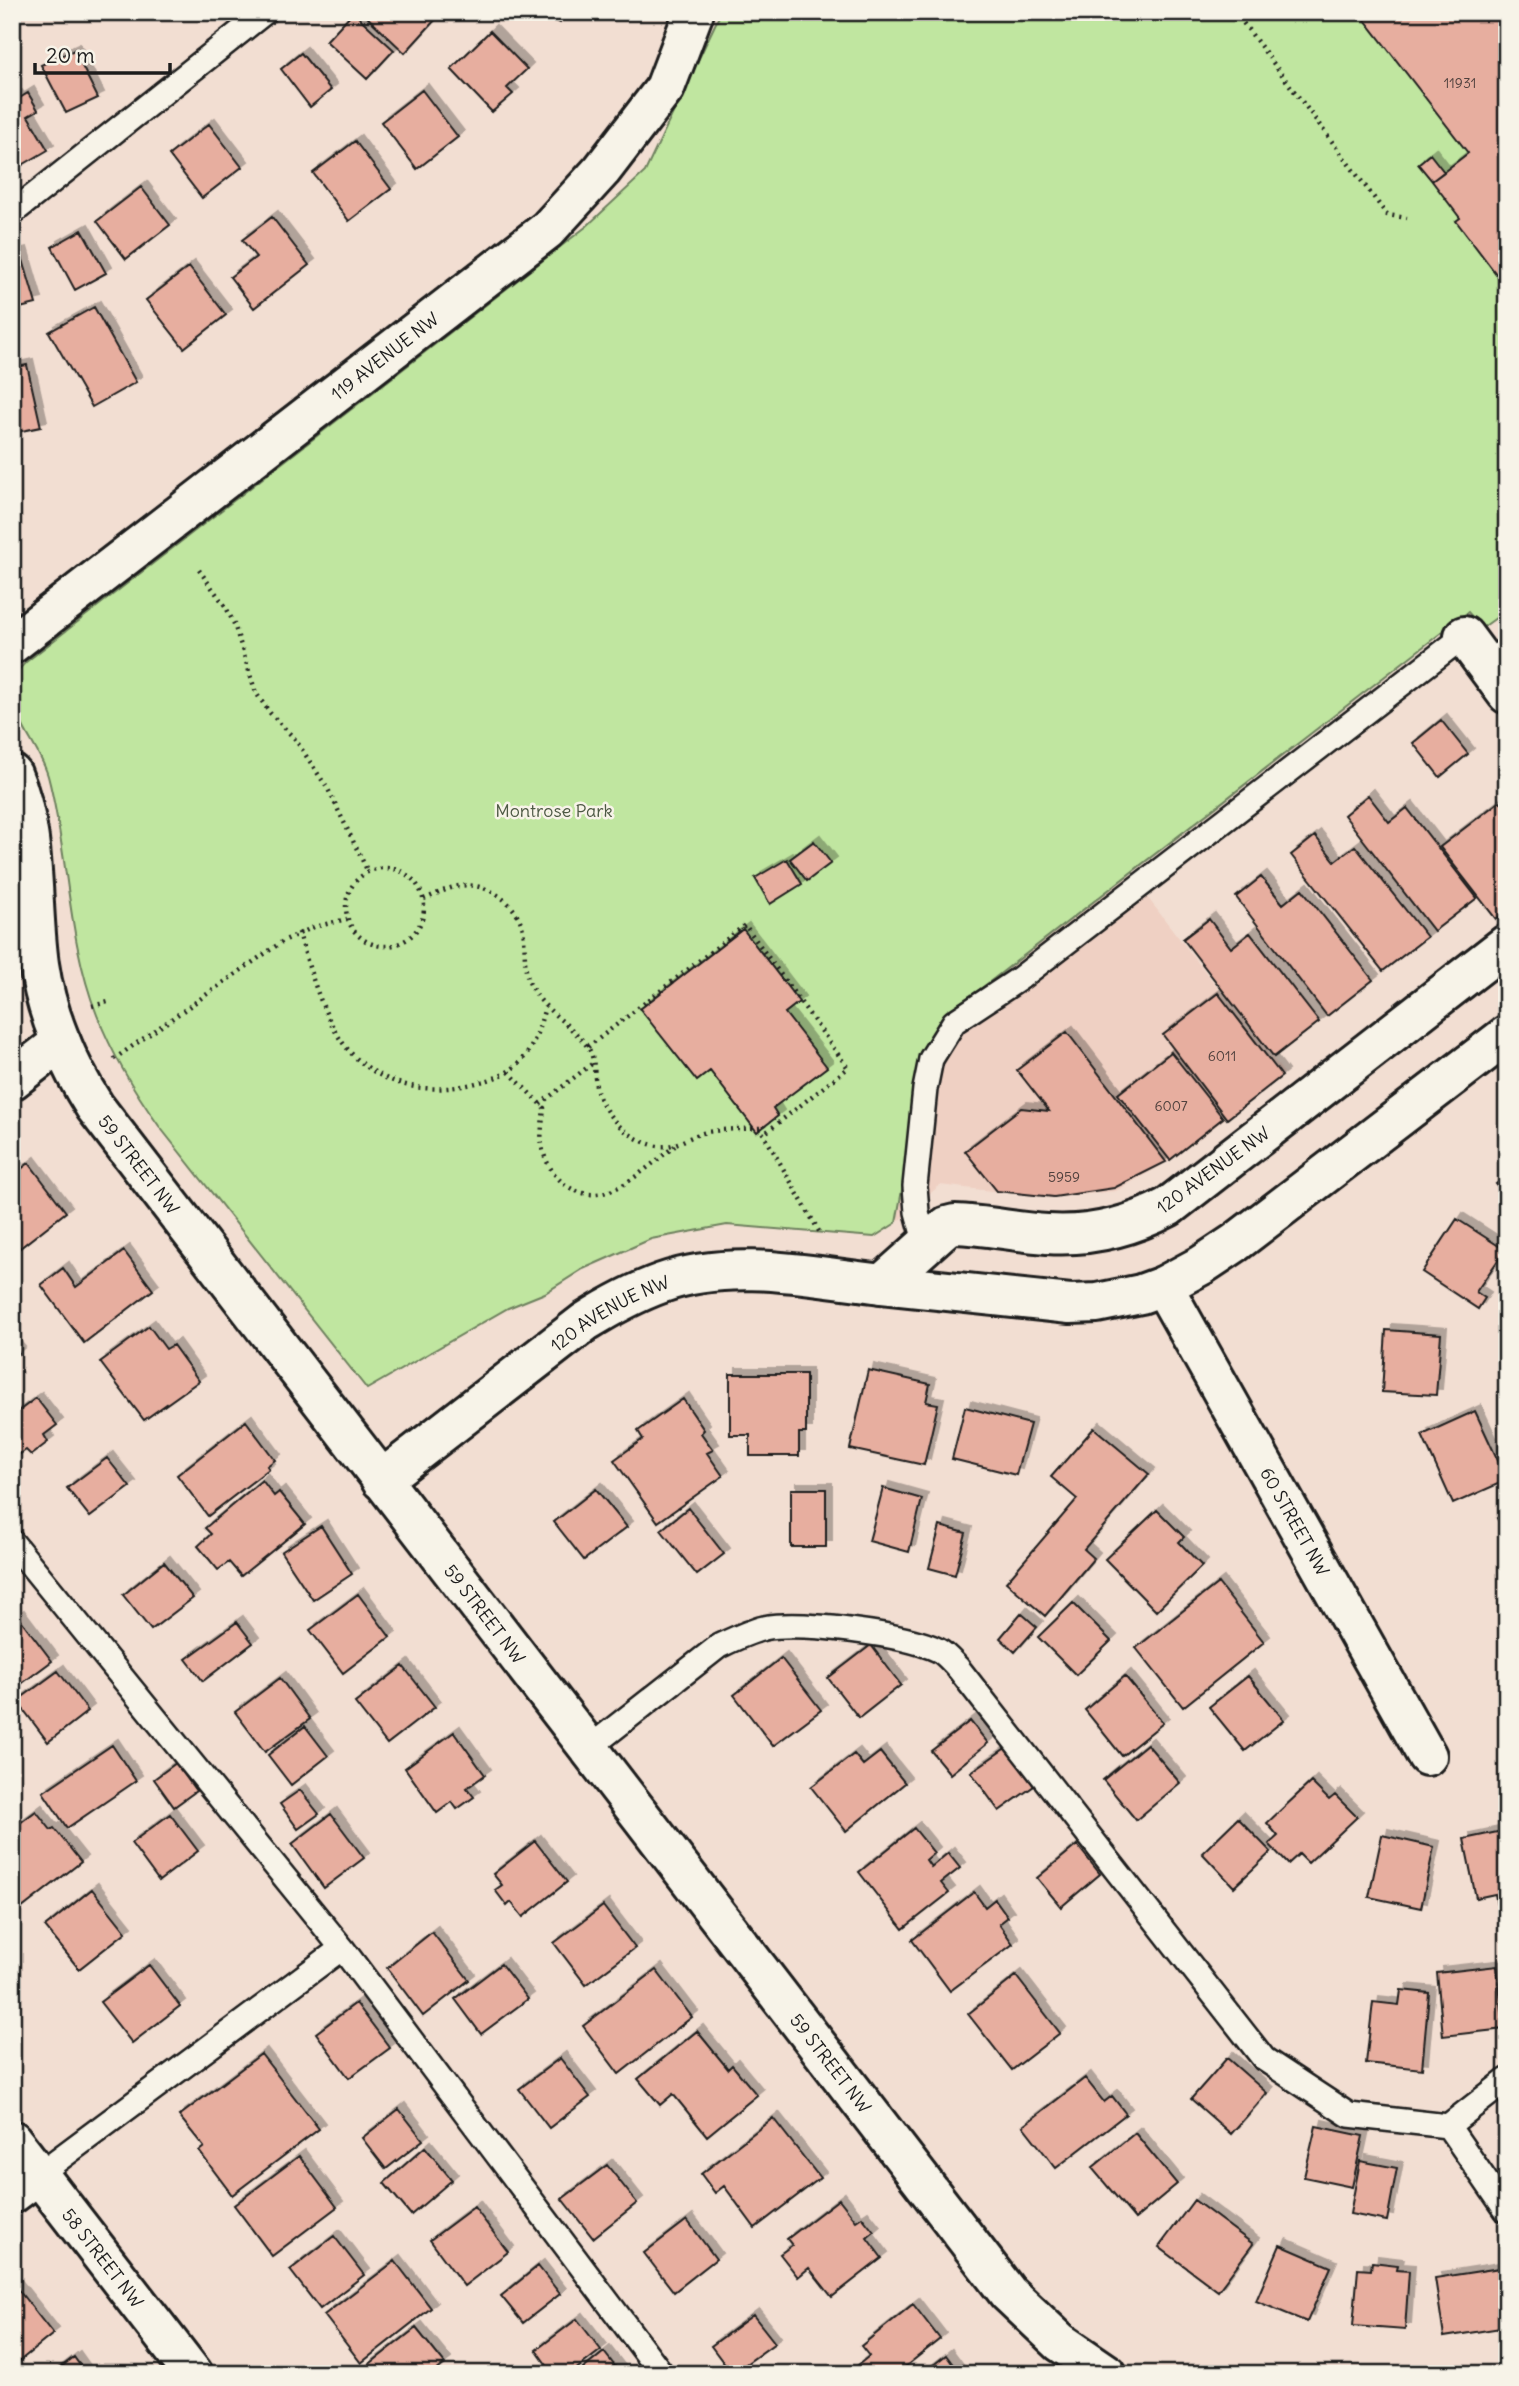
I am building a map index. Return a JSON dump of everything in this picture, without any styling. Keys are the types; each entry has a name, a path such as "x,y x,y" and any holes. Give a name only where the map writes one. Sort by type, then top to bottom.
{"street":[{"name":"119 AVENUE NW","path":"12,644 547,230 602,170 665,88 694,12"},
{"name":"59 STREET NW","path":"12,774 27,815 39,964 47,1000 79,1083 112,1132 1008,2293 1060,2342 1107,2374"},
{"name":"120 AVENUE NW","path":"882,1284 947,1226 955,1224 1050,1234 1078,1234 1121,1227 1143,1220 1168,1207 1507,944"},
{"name":"120 AVENUE NW","path":"381,1480 585,1322 619,1301 663,1282 698,1274 766,1271 1070,1304 1126,1298 1163,1286 1235,1243 1507,1035"},
{"path":"12,1080 61,1042"},
{"name":"60 STREET NW","path":"1163,1286 1427,1756"},
{"name":"58 STREET NW","path":"12,2140 25,2184 193,2374"}],"lane":[{"path":"12,213 265,12"},
{"path":"926,1245 917,1212 915,1186 925,1089 931,1059 954,1022 1491,661"},
{"path":"12,1542 342,1948 662,2374"},
{"path":"589,1748 719,1646 765,1628 809,1626 902,1639 940,1651 958,1668 1264,2059 1349,2115 1448,2126 1507,2080"},
{"path":"25,2184 342,1948"},
{"path":"1448,2126 1506,2210"}],"path":[{"path":"1235,12 1387,215 1407,218"},
{"path":"199,570 217,591 234,624 256,693 270,713 295,739 328,789 368,872"},
{"path":"379,868 402,872 412,878 424,899 421,926 401,944 388,947 363,940 347,919 349,892 356,880 379,868"},
{"path":"424,899 460,886 477,886 506,901 522,926 529,982 545,1007 588,1047 596,1088 610,1116 642,1141 659,1146 676,1146"},
{"path":"79,1083 283,941 299,932 347,919"},
{"path":"588,1047 745,925 848,1068 764,1134"},
{"path":"299,932 316,990 341,1041 351,1054 391,1081 420,1089 441,1091 493,1079 508,1072 529,1051 545,1007"},
{"path":"540,1104 593,1063"},
{"path":"508,1072 544,1108 542,1146 548,1165 563,1184 581,1193 602,1194 621,1186 676,1146 703,1133 723,1129 760,1128 825,1243"}],"shaded area":[{"path":"1130,875 1284,1073 1173,1159 1116,1191 1052,1198 940,1185 896,1223 929,1043 952,1011"}],"green space":[{"name":"Montrose Park","path":"721,12 1507,12 1507,610 1482,628 1468,612 952,1011 929,1043 896,1223 874,1237 727,1225 651,1239 583,1269 545,1293 508,1308 367,1389 159,1126 117,1059 87,986 48,776 14,708 11,684 15,674 26,662 587,226 645,172"}],"building":[{"path":"353,12 394,50 367,79 326,41"},
{"path":"373,12 427,12 435,20 405,53 368,18"},
{"path":"539,12 566,12 560,23"},
{"path":"1359,12 1507,12 1507,277 1505,275 1500,279 1456,221 1460,218 1432,181 1468,153"},
{"path":"490,31 527,69 507,88 513,94 492,112 451,69"},
{"path":"74,50 98,98 66,113 41,65"},
{"path":"301,53 331,90 310,107 281,69"},
{"path":"422,90 458,137 417,169 381,122"},
{"path":"28,93 38,110 28,116 48,150 12,171 12,98 16,96 18,99"},
{"path":"209,124 242,167 202,198 169,155"},
{"path":"355,141 391,189 349,221 313,173"},
{"path":"1430,154 1444,172 1432,181 1418,164"},
{"path":"141,187 170,225 126,259 97,221"},
{"path":"272,217 309,265 254,308 230,277 256,257 242,240"},
{"path":"82,230 106,273 75,290 52,247"},
{"path":"21,253 36,304 12,310 12,255"},
{"path":"189,267 226,315 184,348 146,300"},
{"path":"94,307 136,382 92,407 49,332"},
{"path":"27,365 41,427 12,433 12,368"},
{"path":"1441,720 1468,754 1440,777 1413,743"},
{"path":"1368,795 1389,822 1407,808 1477,898 1434,931 1344,815"},
{"path":"1500,801 1507,810 1507,911 1496,919 1440,847"},
{"path":"1315,836 1335,861 1355,846 1427,937 1383,971 1291,855"},
{"path":"814,841 831,863 807,881 790,859"},
{"path":"787,859 802,884 770,904 755,878"},
{"path":"1261,877 1283,904 1302,889 1373,980 1327,1016 1236,897"},
{"path":"1209,919 1231,948 1250,933 1319,1022 1274,1057 1183,939"},
{"path":"743,929 799,1002 785,1013 827,1067 773,1108 778,1116 757,1132 710,1071 697,1081 640,1009"},
{"path":"1218,993 1282,1076 1227,1119 1163,1035"},
{"path":"1067,1032 1166,1162 1114,1188 1054,1197 997,1191 965,1151 1021,1108 1049,1111 1017,1070"},
{"path":"1171,1052 1223,1118 1170,1160 1118,1094"},
{"path":"29,1163 66,1212 20,1248 12,1238 12,1176"},
{"path":"1507,1176 1507,1198 1496,1184"},
{"path":"1457,1219 1505,1250 1476,1292 1485,1298 1478,1309 1422,1272"},
{"path":"124,1251 153,1290 84,1343 41,1285 63,1268 76,1287"},
{"path":"149,1326 166,1349 173,1345 199,1381 144,1420 100,1362"},
{"path":"1386,1330 1441,1334 1436,1395 1382,1392"},
{"path":"12,1345 19,1353 12,1359"},
{"path":"868,1370 930,1384 926,1402 938,1404 924,1465 850,1449"},
{"path":"730,1374 806,1374 806,1433 799,1433 799,1456 750,1456 750,1435 730,1435"},
{"path":"36,1398 57,1425 44,1435 48,1442 31,1455 26,1450 16,1457 12,1452 12,1416"},
{"path":"683,1399 704,1430 701,1433 713,1450 707,1453 723,1476 658,1522 614,1460 643,1439 638,1431"},
{"path":"965,1407 1030,1424 1016,1475 952,1459"},
{"path":"1475,1411 1507,1480 1453,1504 1422,1435"},
{"path":"246,1421 275,1460 267,1466 269,1469 208,1516 177,1475"},
{"path":"1094,1428 1149,1474 1084,1549 1094,1558 1045,1616 1006,1582 1077,1499 1051,1477"},
{"path":"107,1458 130,1487 90,1517 67,1488"},
{"path":"262,1480 274,1496 279,1492 305,1524 241,1576 229,1562 218,1570 198,1546 211,1534 205,1528"},
{"path":"883,1488 922,1499 909,1552 869,1541"},
{"path":"596,1489 627,1527 584,1560 554,1522"},
{"path":"791,1489 826,1489 826,1547 791,1547"},
{"path":"688,1508 724,1554 697,1575 661,1530"},
{"path":"1157,1510 1184,1537 1179,1542 1202,1566 1156,1611 1105,1559"},
{"path":"1507,1512 1507,1536 1497,1518"},
{"path":"321,1526 352,1574 313,1600 281,1552"},
{"path":"940,1526 966,1533 955,1575 929,1568"},
{"path":"164,1562 193,1598 151,1630 123,1595"},
{"path":"1218,1583 1264,1642 1183,1707 1136,1648"},
{"path":"358,1594 390,1637 343,1673 310,1630"},
{"path":"1073,1603 1111,1641 1076,1675 1038,1637"},
{"path":"1021,1613 1037,1627 1015,1652 1000,1638"},
{"path":"18,1616 52,1661 13,1690 12,1621"},
{"path":"237,1622 253,1643 203,1681 186,1659"},
{"path":"871,1645 901,1685 859,1718 828,1678"},
{"path":"781,1658 821,1710 773,1746 734,1695"},
{"path":"403,1666 435,1707 387,1744 355,1703"},
{"path":"58,1671 88,1711 48,1742 17,1701"},
{"path":"1125,1676 1163,1723 1122,1756 1085,1710"},
{"path":"1248,1676 1284,1720 1245,1751 1209,1707"},
{"path":"280,1678 310,1719 265,1752 235,1712"},
{"path":"970,1721 988,1743 950,1774 931,1751"},
{"path":"305,1726 328,1756 291,1785 268,1755"},
{"path":"454,1732 485,1775 467,1788 474,1797 457,1809 452,1802 437,1813 405,1768"},
{"path":"1147,1744 1180,1783 1136,1820 1103,1780"},
{"path":"112,1745 136,1781 67,1828 43,1792"},
{"path":"1007,1747 1034,1786 999,1811 971,1772"},
{"path":"880,1752 905,1783 846,1831 811,1787 854,1754 863,1765"},
{"path":"176,1763 196,1791 174,1807 154,1779"},
{"path":"1311,1782 1329,1800 1335,1795 1357,1817 1308,1863 1299,1854 1288,1864 1269,1844 1278,1836 1267,1823"},
{"path":"300,1790 319,1814 298,1829 280,1804"},
{"path":"36,1811 51,1830 54,1828 81,1862 17,1912 12,1905 12,1829"},
{"path":"170,1814 198,1851 159,1881 131,1843"},
{"path":"331,1814 364,1858 324,1888 292,1844"},
{"path":"1238,1818 1271,1852 1234,1887 1202,1853"},
{"path":"914,1828 934,1853 926,1860 931,1867 948,1853 960,1868 941,1883 949,1893 903,1929 859,1872"},
{"path":"1507,1830 1507,1902 1497,1905 1495,1894 1476,1898 1464,1839"},
{"path":"1382,1835 1434,1847 1421,1908 1369,1897"},
{"path":"535,1841 567,1882 523,1917 511,1902 507,1906 495,1890 502,1885 493,1874"},
{"path":"1077,1845 1100,1874 1061,1907 1037,1878"},
{"path":"92,1889 126,1932 79,1969 45,1927"},
{"path":"974,1892 985,1907 995,1899 1008,1917 999,1924 1013,1944 950,1991 912,1940"},
{"path":"603,1906 635,1948 586,1985 554,1943"},
{"path":"432,1932 469,1980 423,2016 387,1968"},
{"path":"501,1964 528,1999 481,2034 455,1999"},
{"path":"149,1965 180,2006 132,2043 100,2002"},
{"path":"1497,1966 1504,2029 1443,2036 1437,1973"},
{"path":"656,1970 692,2017 619,2074 583,2026"},
{"path":"1016,1976 1060,2033 1012,2070 968,2014"},
{"path":"1401,1990 1429,1993 1422,2069 1366,2063 1373,2002 1399,2005"},
{"path":"356,2003 390,2048 349,2078 316,2033"},
{"path":"697,2031 728,2069 732,2065 757,2095 707,2136 673,2094 660,2105 638,2079"},
{"path":"261,2054 319,2129 232,2195 199,2151 204,2147 179,2116"},
{"path":"560,2058 590,2097 549,2128 519,2089"},
{"path":"1227,2058 1267,2093 1231,2134 1191,2099"},
{"path":"1085,2078 1104,2102 1112,2096 1126,2114 1056,2168 1023,2126"},
{"path":"399,2109 423,2140 386,2169 362,2138"},
{"path":"773,2118 820,2178 755,2228 724,2186 715,2193 701,2174"},
{"path":"1316,2126 1363,2136 1352,2187 1304,2177"},
{"path":"1135,2133 1177,2184 1135,2219 1092,2168"},
{"path":"425,2147 452,2180 411,2215 384,2183"},
{"path":"299,2156 337,2207 272,2256 234,2205"},
{"path":"1360,2161 1397,2168 1387,2221 1350,2214"},
{"path":"607,2165 637,2203 593,2238 562,2199"},
{"path":"839,2199 856,2221 862,2217 874,2232 867,2238 882,2258 832,2297 809,2268 798,2277 780,2254 792,2245 787,2239"},
{"path":"1194,2200 1253,2244 1218,2291 1159,2247"},
{"path":"474,2207 508,2252 464,2286 430,2240"},
{"path":"687,2220 716,2259 674,2292 644,2253"},
{"path":"334,2236 364,2275 320,2309 290,2270"},
{"path":"1280,2245 1331,2267 1307,2322 1256,2301"},
{"path":"395,2261 431,2308 361,2363 324,2315"},
{"path":"1372,2262 1398,2265 1397,2270 1409,2271 1405,2330 1353,2326 1358,2269 1371,2270"},
{"path":"538,2266 560,2294 523,2323 501,2296"},
{"path":"1500,2268 1507,2309 1507,2327 1444,2337 1435,2278"},
{"path":"12,2282 53,2334 12,2367"},
{"path":"913,2304 940,2339 896,2374 866,2374 858,2365 869,2356 861,2346"},
{"path":"753,2315 775,2343 732,2374 711,2346"},
{"path":"577,2319 601,2350 570,2374 553,2374 536,2350"},
{"path":"416,2328 445,2364 432,2374 373,2374 367,2366"},
{"path":"604,2352 621,2374 577,2374"},
{"path":"946,2355 960,2374 922,2374"},
{"path":"74,2357 86,2374 52,2374"}]}
